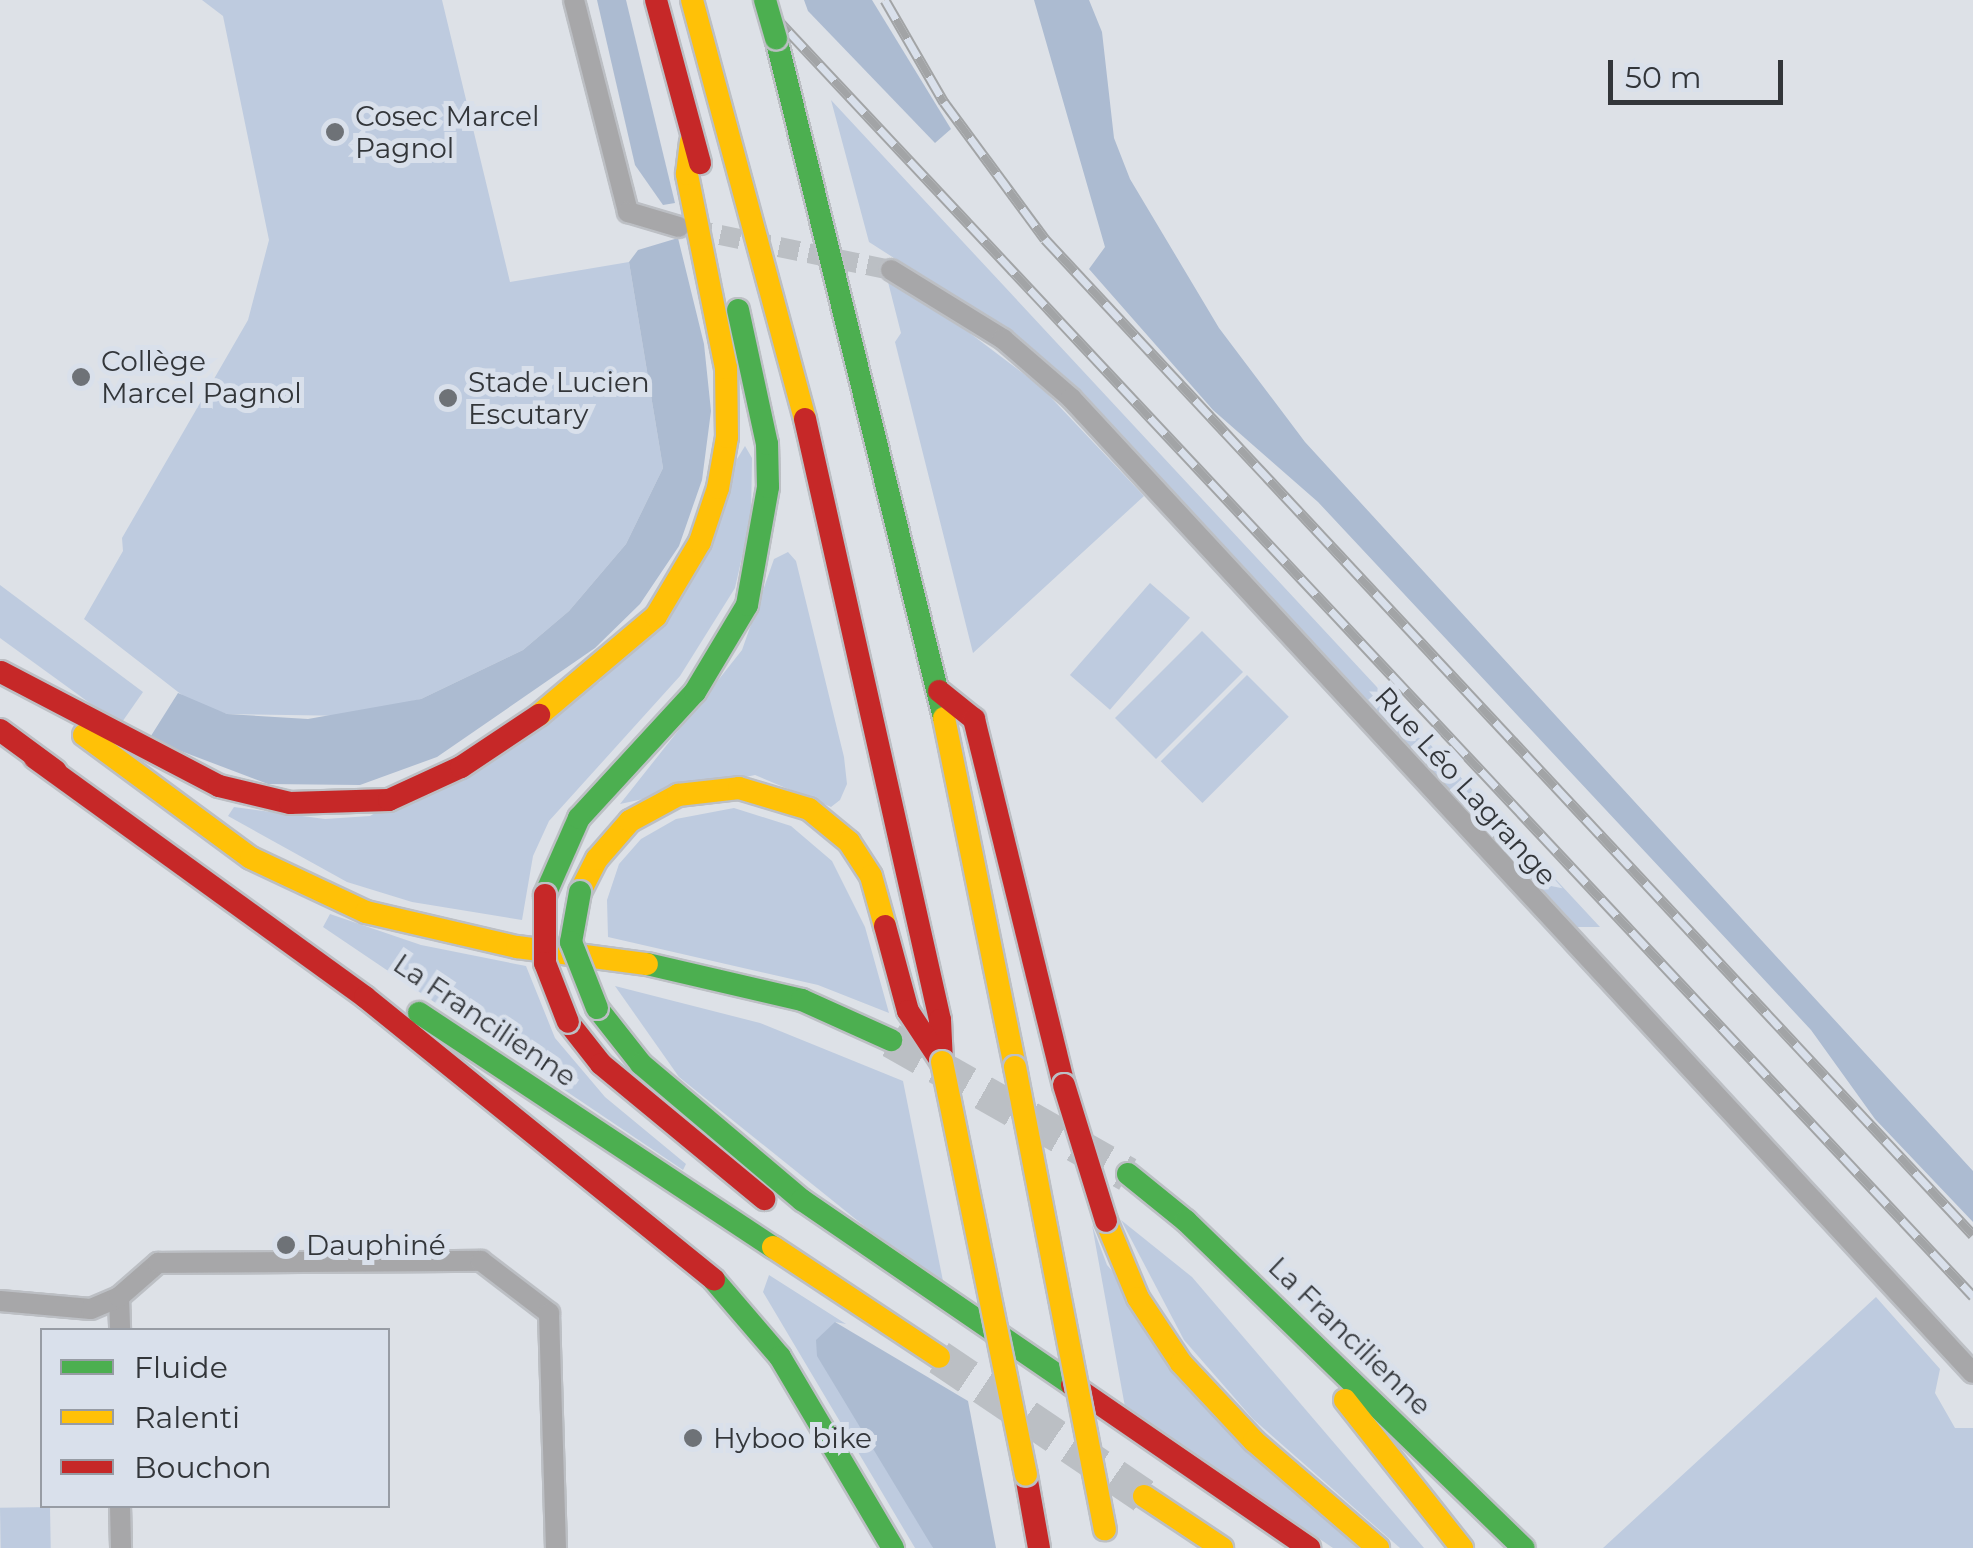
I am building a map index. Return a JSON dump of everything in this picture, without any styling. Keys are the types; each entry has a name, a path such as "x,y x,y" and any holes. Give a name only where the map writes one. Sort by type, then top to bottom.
{"highway":[{"path":"656,0 690,142 704,169 767,444 756,571 738,630 720,658 603,786 579,818 545,895 545,963 568,1022 631,1090 777,1209 1276,1548"},
{"path":"692,0 804,420 940,1020 942,1062 1039,1548"},
{"path":"765,0 939,691 1107,1539"},
{"path":"0,671 219,786 290,803 354,806 389,800 449,773 580,685 643,630 675,588 706,528 724,458 726,368 687,174 690,142"},
{"name":"La Francilienne","path":"0,671 180,808 304,888 455,935 698,972 802,1000 891,1040"},
{"path":"939,691 974,719 1064,1085 1106,1221 1138,1298 1181,1363 1254,1441 1378,1548"},
{"name":"La Francilienne","path":"0,730 34,758 160,835 939,1357"},
{"path":"34,758 365,997 726,1290 780,1356 893,1548"},
{"path":"942,1062 908,1012 871,876 832,826 777,796 705,788 656,804 612,840 580,892 571,942 597,1008 641,1064 802,1200 1309,1548"},
{"name":"La Francilienne","path":"1128,1174 1186,1220 1523,1548"},
{"path":"1186,1220 1370,1428 1462,1548"},
{"path":"1210,1548 1144,1496 1222,1548"}],"street":[{"path":"574,0 628,212 679,226"},
{"name":"Rue Léo Lagrange","path":"890,270 1003,339 1071,398 1973,1373"},
{"path":"0,1300 90,1309 120,1297 158,1263 481,1261 549,1313 556,1548"},
{"path":"120,1297 120,1328"},
{"path":"120,1508 120,1548"}],"shaded area":[{"path":"202,0 442,0 510,282 629,262 663,468 626,544 569,611 523,650 421,699 353,716 227,714 191,702 84,619 123,551 122,538 248,320 269,240 223,16"},
{"path":"597,0 626,0 675,203 663,205 635,165"},
{"path":"804,0 872,0 951,129 935,143 808,11"},
{"path":"1034,0 1089,0 1102,32 1114,138 1130,179 1219,328 1305,442 1973,1171 1973,1222 1875,1119 1811,1030 1318,502 1213,410 1089,269 1105,247"},
{"path":"831,100 1600,927 1573,927 994,322 869,242"},
{"path":"678,238 704,344 711,411 702,480 679,546 640,604 595,648 437,757 360,785 268,784 149,739 178,693 227,714 308,719 421,699 523,650 569,611 626,544 663,468 629,262 638,250"},
{"path":"888,282 922,297 1041,387 1144,496 973,653 895,342 901,333"},
{"path":"745,446 752,458 751,517 735,588 680,676 549,821 533,856 522,920 412,902 347,882 228,816 234,807 325,819 370,816 600,682"},
{"path":"788,552 796,561 844,757 847,784 840,800 831,807 755,775 620,804 742,650 774,559"},
{"path":"1150,583 1190,618 1110,710 1070,675"},
{"path":"0,585 143,692 120,725 0,638"},
{"path":"1202,631 1243,672 1156,759 1115,718"},
{"path":"1247,675 1289,717 1202,803 1161,761"},
{"path":"734,808 791,826 832,861 865,927 889,1013 818,985 608,937 607,900 619,864 641,839 676,819"},
{"path":"330,914 421,945 526,966 555,1038 605,1097 686,1164 683,1170 323,927"},
{"path":"615,986 760,1023 903,1081 945,1291 679,1077"},
{"path":"1121,1220 1192,1277 1424,1548 1400,1548 1253,1419 1184,1340"},
{"path":"1092,1225 1107,1265 1357,1548 1333,1548 1125,1407"},
{"path":"769,1275 846,1324 835,1322 933,1548 915,1548 763,1292"},
{"path":"1876,1297 1940,1369 1935,1393 1955,1428 1973,1428 1973,1548 1603,1548"},
{"path":"835,1322 968,1401 996,1548 933,1548 817,1356 816,1340"},
{"path":"0,1508 50,1508 51,1548 1,1548"}],"tunnel":[{"path":"691,229 891,270"},
{"path":"891,1040 1128,1174"},
{"path":"939,1357 1144,1496"}],"railway":[{"path":"759,0 1973,1296"},
{"path":"885,0 944,102 1045,239 1973,1235"}],"traffic: fast":[{"path":"765,0 776,38"},
{"path":"776,38 944,718"},
{"path":"545,895 579,818 695,692 747,605 768,487 767,444 738,310"},
{"path":"580,892 571,942 597,1008"},
{"path":"647,964 802,1000 891,1040"},
{"path":"597,1008 641,1064 802,1200 1072,1385"},
{"path":"419,1013 773,1247"},
{"path":"1128,1174 1186,1221 1523,1548"},
{"path":"714,1280 780,1357 893,1548"}],"traffic: slow":[{"path":"692,0 805,419"},
{"path":"539,715 656,616 700,542 718,488 727,437 726,368 687,174 691,142"},
{"path":"944,718 1015,1067"},
{"path":"84,735 251,858 366,912 517,947 647,964"},
{"path":"580,892 597,859 630,821 678,795 739,788 809,809 849,842 871,876 885,926"},
{"path":"942,1062 1026,1475"},
{"path":"1015,1067 1105,1529"},
{"path":"1106,1221 1138,1298 1181,1363 1254,1441 1378,1548"},
{"path":"773,1247 939,1357"},
{"path":"1345,1400 1462,1548"},
{"path":"1144,1496 1222,1548"}],"traffic: jam":[{"path":"656,0 700,163"},
{"path":"805,419 940,1020 942,1062"},
{"path":"1,672 219,786 290,803 389,800 461,767 539,715"},
{"path":"939,691 974,719 1064,1085"},
{"path":"0,730 56,771"},
{"path":"35,758 365,997 714,1280"},
{"path":"545,895 545,963 568,1022"},
{"path":"885,926 908,1011 941,1061"},
{"path":"568,1022 601,1064 764,1199"},
{"path":"1064,1085 1106,1221"},
{"path":"1072,1385 1309,1548"},
{"path":"1026,1475 1039,1548"}],"place":[{"name":"Cosec Marcel Pagnol","path":"335,132"},
{"name":"Collège Marcel Pagnol","path":"81,377"},
{"name":"Stade Lucien Escutary","path":"448,398"},
{"name":"Dauphiné","path":"286,1245"},
{"name":"Hyboo bike","path":"693,1438"}]}
